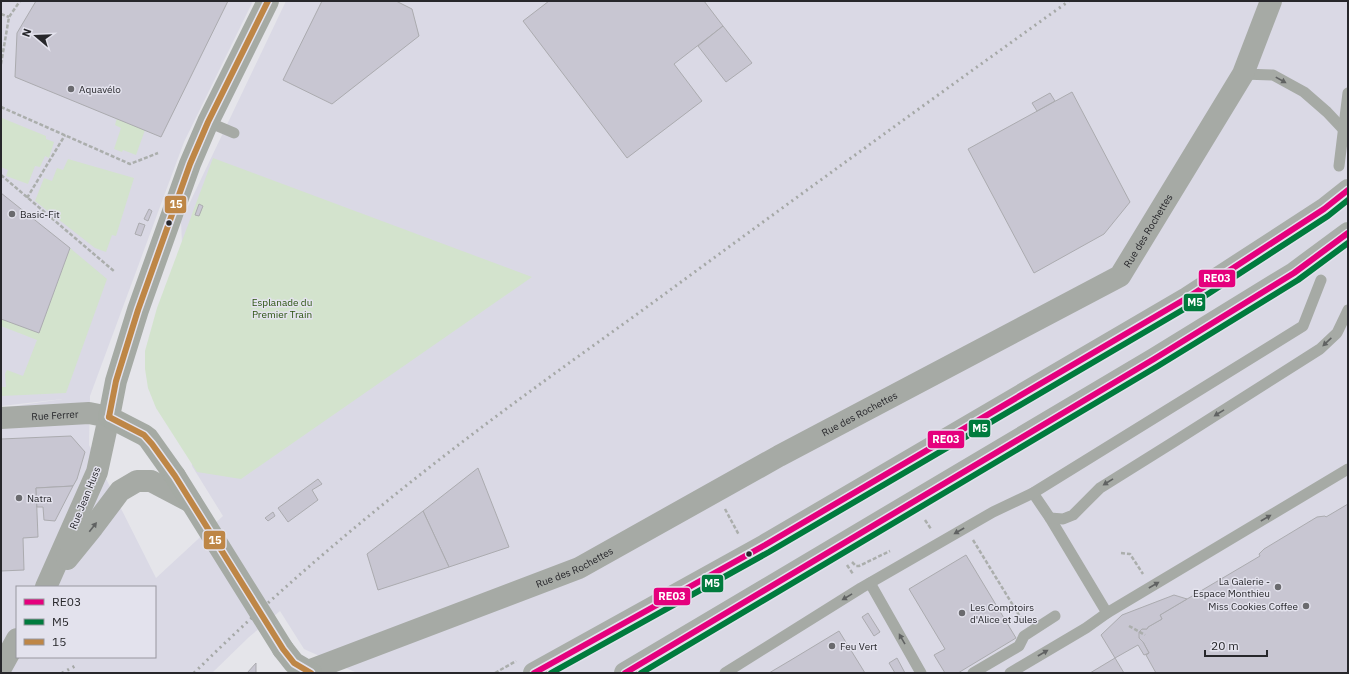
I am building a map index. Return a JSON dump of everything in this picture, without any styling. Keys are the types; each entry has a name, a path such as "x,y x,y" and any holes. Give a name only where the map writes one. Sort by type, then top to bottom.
{"main road":[{"path":"268,1 208,122 190,164 148,281 116,381 109,417 148,438 167,480 191,502 283,649 294,663 307,672"},
{"path":"534,673 765,545 1180,302 1324,209 1348,190"},
{"path":"625,673 1154,359 1294,272 1348,233"},
{"path":"283,649 286,673"}],"street":[{"name":"Rue des Rochettes","path":"307,672 578,568 779,456 1120,276 1243,74 1271,1"},
{"name":"Rue Ferrer","path":"1,418 89,413 109,417"},
{"name":"Rue Jean Huss","path":"48,583 97,472 109,417"},
{"name":"Rue Jean Huss","path":"48,583 120,491 137,481 167,480"},
{"path":"1,668 16,641"}],"lane":[{"path":"1243,74 1273,75 1304,92 1327,112 1343,129"},
{"path":"1339,166 1348,93"},
{"path":"208,122 234,132"},
{"path":"725,673 870,583 993,512 1033,493 1303,326 1321,280"},
{"path":"1050,518 1063,519 1074,515 1100,488 1320,349 1337,333 1348,310"},
{"path":"1010,673 1086,628 1107,613 1348,469"},
{"path":"1033,493 1050,518 1107,613"},
{"path":"870,583 921,673"},
{"path":"973,673 1019,646 1024,636 1055,616"}],"path":[{"path":"1,64 9,18 20,1"},
{"path":"1,14 9,18"},
{"path":"1,107 130,164 158,153"},
{"path":"27,198 65,135"},
{"path":"1,175 115,272"},
{"path":"923,518 932,530 926,534"},
{"path":"731,520 740,537"},
{"path":"965,528 1025,625"},
{"path":"851,560 856,566 859,566 892,550"},
{"path":"1129,626 1145,635"}],"shaded area":[{"path":"1,1 253,1 184,142 90,396 89,445 156,578 223,516 192,466 181,221 286,1 1348,1 1348,673 357,673 304,649 280,611 249,637 212,673 1,673 1,408 63,399 1,406"}],"green space":[{"path":"2,118 46,136 46,139 54,142 49,158 45,156 40,167 35,166 28,184 6,176 8,170 1,167"},
{"path":"117,118 145,130 136,155 123,150 122,152 114,149 121,128 115,125"},
{"name":"Esplanade du Premier Train","path":"213,158 532,277 241,479 197,472 156,408 148,388 145,369 145,351 157,308"},
{"path":"68,159 134,178 116,236 112,235 106,252 95,248 35,201 44,178 52,181 57,168 63,170"},
{"path":"70,248 107,279 66,393 1,396 1,387 6,387 5,374 7,370 23,376 37,340 1,326 1,319 39,333"}],"building":[{"path":"36,1 228,1 161,137 15,77 17,33"},
{"path":"322,1 396,1 412,9 419,36 332,104 283,80"},
{"path":"549,1 704,1 723,26 674,64 702,101 627,158 523,21"},
{"path":"723,26 752,63 726,82 698,46"},
{"path":"1072,92 1130,202 1104,234 1034,273 968,149"},
{"path":"1050,93 1055,101 1037,111 1032,103"},
{"path":"1,193 70,248 39,333 1,319"},
{"path":"199,204 203,206 199,216 195,215"},
{"path":"149,209 152,211 148,221 144,219"},
{"path":"139,223 145,225 141,236 135,234"},
{"name":"Natra","path":"71,436 85,452 77,479 73,486 36,488 38,537 23,538 24,570 1,571 1,439"},
{"path":"478,468 509,547 449,567 423,511"},
{"path":"318,479 322,484 312,490 318,500 288,522 278,508"},
{"path":"73,486 55,521 44,520 43,507 37,507 36,488"},
{"name":"La Galerie - Espace Monthieu","path":"1348,504 1348,673 1156,673 1146,655 1149,653 1139,638 1138,634 1141,629 1147,629 1162,619 1160,615 1260,556 1259,554 1264,549 1317,517 1326,517"},
{"path":"423,511 449,567 378,590 367,554"},
{"path":"273,512 275,516 268,521 265,518"},
{"name":"Les Comptoirs d'Alice et Jules","path":"966,555 1016,638 958,673 945,673 934,655 945,649 909,589"},
{"path":"1174,595 1187,599 1160,615 1162,619 1147,629 1142,629 1139,632 1139,638 1149,653 1144,655 1138,645 1115,658 1101,635 1122,615"},
{"path":"868,613 880,632 874,636 862,617"},
{"name":"Feu Vert","path":"839,631 865,673 769,673 791,660"},
{"path":"897,658 905,673 895,673 889,663"},
{"path":"1115,658 1124,673 1090,673"},
{"path":"256,663 256,673 247,673"}],"railway":[{"path":"194,673 304,571 380,507 458,445 1069,1"},
{"path":"62,673 77,665"}],"transit line":[{"name":"15","path":"109,417 116,381 138,310 190,164 208,122 268,1"},
{"name":"RE03","path":"534,673 765,545 1187,298 1324,209 1348,190"},
{"name":"M5","path":"551,673 769,552 1191,305 1328,216 1348,200"},
{"name":"RE03","path":"625,673 1154,359 1294,273 1348,233"},
{"name":"M5","path":"641,673 1158,366 1298,280 1348,243"},
{"name":"15","path":"109,417 144,435 152,444 175,476 283,649 294,663 311,673"}],"place":[{"name":"Aquavélo","path":"71,89"},
{"name":"Basic-Fit","path":"12,214"},
{"name":"Natra","path":"19,498"},
{"name":"La Galerie - Espace Monthieu","path":"1278,587"},
{"name":"Miss Cookies Coffee","path":"1306,606"},
{"name":"Les Comptoirs d'Alice et Jules","path":"962,613"},
{"name":"Feu Vert","path":"832,646"}]}
